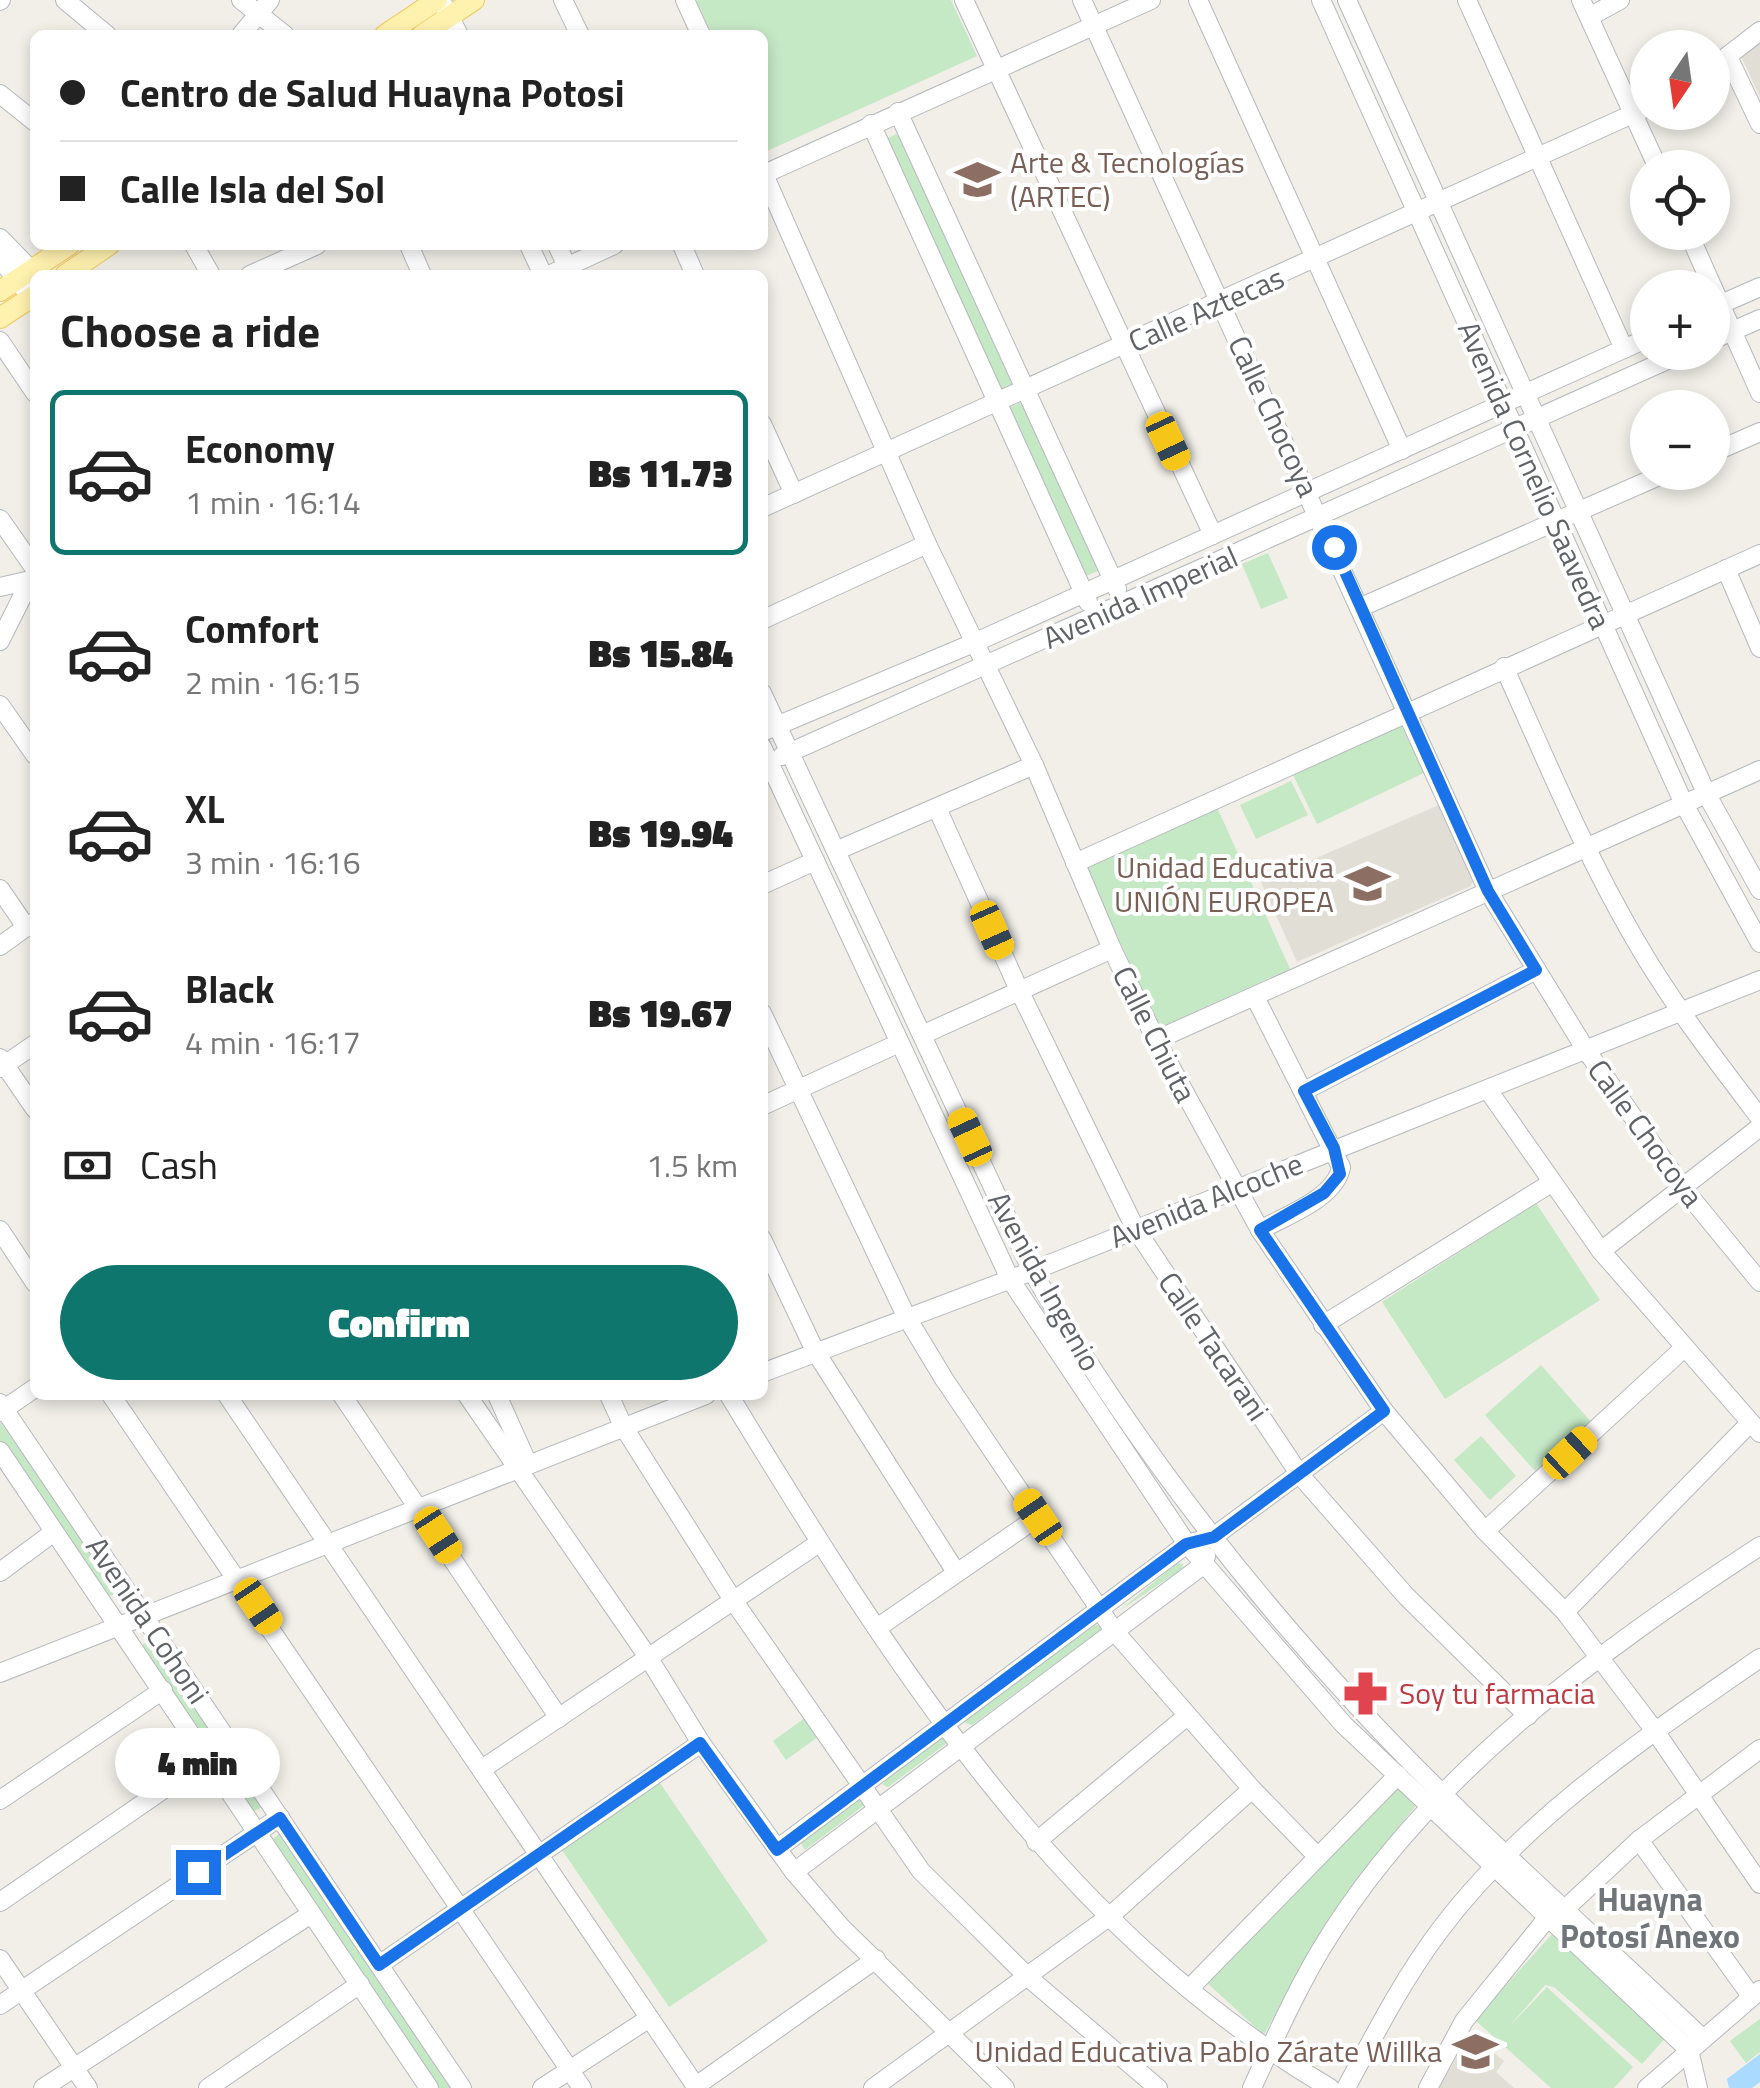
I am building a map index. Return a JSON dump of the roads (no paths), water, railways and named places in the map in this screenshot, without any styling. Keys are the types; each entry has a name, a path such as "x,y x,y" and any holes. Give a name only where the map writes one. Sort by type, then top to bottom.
{"main road":[{"path":"424,29 474,0"},
{"path":"35,270 62,250"},
{"path":"76,270 102,250"},
{"path":"0,291 29,274"},
{"path":"0,318 30,298"}],"street":[{"path":"64,0 100,30"},
{"path":"241,0 264,7 281,30"},
{"path":"562,0 577,30"},
{"path":"685,0 699,30"},
{"path":"964,0 1212,535"},
{"name":"Calle Chocoya","path":"1082,0 1321,516 1488,891 1586,1050 1683,1188 1760,1282"},
{"path":"768,171 1152,0"},
{"path":"1198,0 1402,450"},
{"name":"Avenida Cornelio Saavedra","path":"1322,0 1417,216 1518,428 1601,624 1684,804 1760,943"},
{"name":"Avenida Cornelio Saavedra","path":"1348,0 1708,795 1760,890"},
{"path":"1466,0 1624,349"},
{"path":"1620,0 1585,9 1630,92"},
{"path":"245,30 264,7"},
{"path":"1730,54 1760,31"},
{"path":"1730,78 1760,124"},
{"path":"0,94 30,118"},
{"path":"898,112 1124,604"},
{"name":"Calle Aztecas","path":"768,505 1417,216 1630,116"},
{"path":"871,124 1094,616"},
{"name":"Calle Chiuta","path":"768,184 927,544 1034,765 1112,949 1156,1040 1260,1230 1384,1411 1485,1531 1564,1612 1600,1657 1760,1884"},
{"path":"0,238 29,274"},
{"path":"261,270 305,250"},
{"path":"571,270 605,250"},
{"path":"0,258 29,274"},
{"path":"1730,300 1760,287"},
{"path":"1732,332 1760,319"},
{"path":"1730,329 1760,393"},
{"path":"0,341 30,386"},
{"name":"Avenida Imperial","path":"770,728 976,642 1630,346"},
{"name":"Avenida Imperial","path":"768,758 988,666 1645,370"},
{"path":"1730,445 1760,432"},
{"path":"768,437 794,494"},
{"path":"1359,608 1630,489"},
{"path":"0,518 30,572"},
{"path":"768,617 927,544"},
{"path":"1075,862 1760,554"},
{"path":"1726,569 1760,648"},
{"path":"0,587 30,578"},
{"path":"0,641 30,583"},
{"path":"1504,667 1586,847 1631,934 1681,1012 1760,1118"},
{"path":"0,705 30,748"},
{"name":"Avenida Ingenio","path":"770,728 790,752 1032,1270 1079,1352 1214,1537 1438,1799"},
{"name":"Avenida Ingenio","path":"768,765 1010,1279 1186,1544 1344,1725 1398,1775 1438,1799"},
{"path":"838,850 1034,765"},
{"path":"1156,1040 1760,770"},
{"name":"Calle Tacarani","path":"937,808 1019,990 1135,1228 1300,1475 1406,1596 1528,1716"},
{"path":"768,882 814,861"},
{"path":"0,889 30,923"},
{"path":"0,946 30,925"},
{"path":"922,1035 1112,949"},
{"path":"1304,1091 1536,970"},
{"name":"Avenida Alcoche","path":"768,1371 1010,1279 1760,980"},
{"path":"1255,998 1341,1168 1332,1186 1260,1230"},
{"path":"768,1027 906,1316 1100,1611 1187,1716 1318,1856"},
{"path":"768,1103 897,1044"},
{"path":"30,1047 2,1064 30,1102"},
{"path":"1488,1090 1601,1250 1682,1349 1755,1428 1564,1612"},
{"path":"1601,1250 1760,1127"},
{"path":"1323,1325 1551,1184"},
{"path":"0,1230 30,1275"},
{"path":"768,1252 815,1351 956,1572"},
{"path":"1485,1531 1682,1349"},
{"path":"1,1408 30,1391"},
{"path":"115,1400 238,1576 582,2088"},
{"path":"230,1400 696,2087 876,1959"},
{"path":"345,1400 559,1718"},
{"path":"471,1400 523,1466 700,1743 794,1872 1004,2088"},
{"path":"500,1400 523,1466"},
{"path":"611,1400 622,1426 733,1600 922,1871 1029,1978 1158,2088"},
{"path":"0,1673 692,1400"},
{"path":"732,1400 819,1543 958,1747 1036,1842 1189,1989 1268,2052 1330,2088"},
{"name":"Avenida Cohoni","path":"1,1408 145,1614 462,2088"},
{"path":"777,1850 1186,1544 1214,1537 1384,1411"},
{"name":"Avenida Cohoni","path":"3,1461 163,1690 360,1984 419,2084"},
{"path":"877,1628 1038,1517"},
{"path":"0,1572 54,1532"},
{"path":"794,1872 1203,1564 1214,1537"},
{"path":"482,1769 819,1543"},
{"path":"1252,2088 1321,1949 1367,1883 1438,1799 1528,1716 1600,1657 1760,1546"},
{"path":"1346,2088 1408,1974 1501,1859 1655,1731 1760,1658"},
{"path":"0,1800 163,1690"},
{"path":"1036,1842 1187,1716"},
{"path":"379,1965 700,1743"},
{"path":"1428,2088 1464,2021 1548,1916 1566,1908 1639,1840 1760,1749"},
{"path":"0,1902 209,1758"},
{"path":"1189,1989 1398,1775"},
{"path":"873,2088 952,2035 1110,1916 1252,1789"},
{"path":"1438,1799 1501,1859 1566,1908 1696,2044 1698,2088"},
{"path":"0,2004 280,1818"},
{"path":"1639,1840 1755,1993 1647,2088"},
{"path":"1501,1859 1548,1916 1696,2044"},
{"path":"43,2088 312,1914"},
{"path":"0,1959 88,2088"},
{"path":"208,2088 360,1984"},
{"path":"542,2088 648,2019"}],"water":[{"path":"1760,2054 1760,2082 1752,2088 1729,2088 1727,2079"}],"place":[{"name":"Arte & Tecnologías (ARTEC)","path":"977,179"},
{"name":"Unidad Educativa UNIÓN EUROPEA","path":"1367,884"},
{"name":"Soy tu farmacia","path":"1366,1693"},
{"name":"Unidad Educativa Pablo Zárate Willka","path":"1475,2051"}],"district":[{"name":"Huayna Potosí Anexo","path":"1650,1918"}]}
